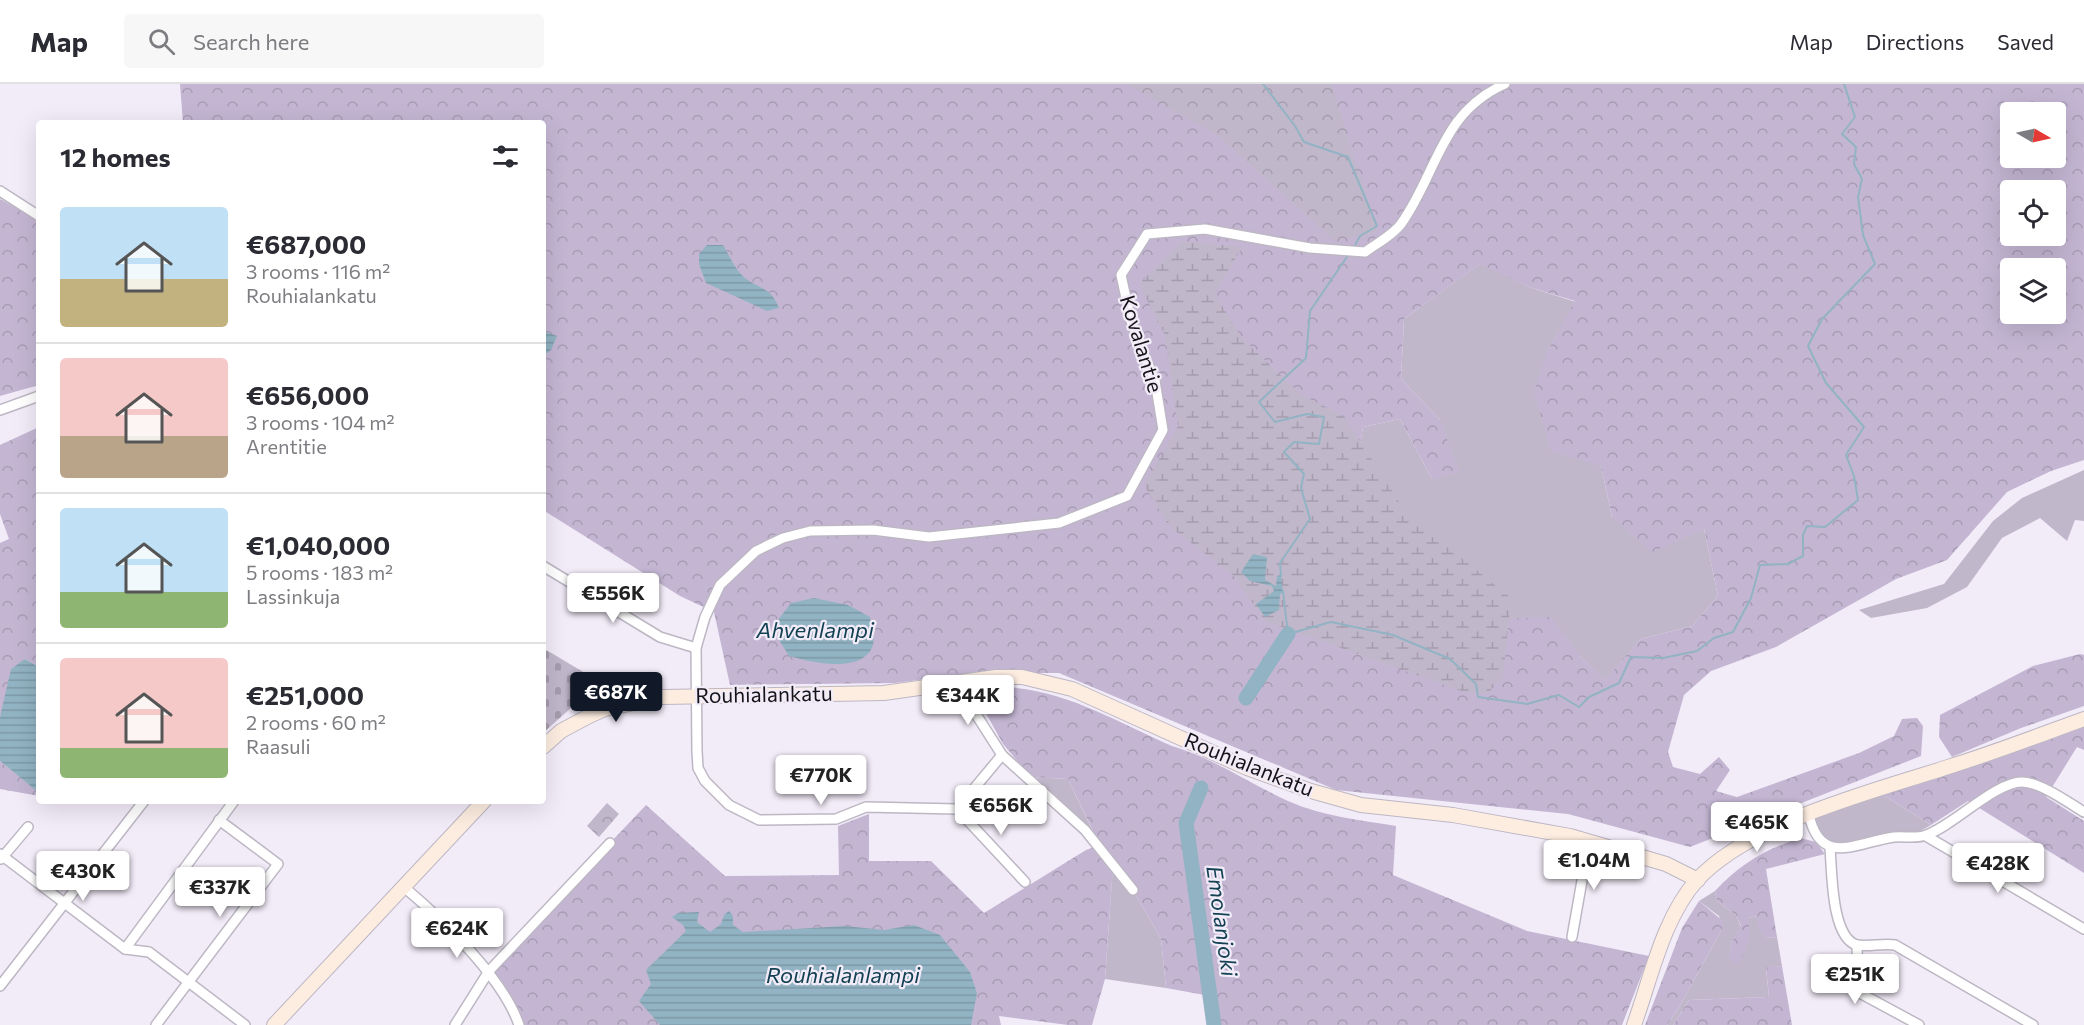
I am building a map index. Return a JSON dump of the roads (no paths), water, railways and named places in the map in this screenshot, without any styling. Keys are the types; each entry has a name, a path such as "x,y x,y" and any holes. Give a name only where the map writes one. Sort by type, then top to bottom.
{"street":[{"name":"Kovalantie","path":"957,809 866,807 836,819 759,820 742,813 705,782 698,768 696,648 705,617 720,585 756,551 783,538 810,531 873,530 929,537 1059,523 1126,496 1163,430 1155,381 1131,321 1121,275 1147,234 1204,229 1310,248 1365,252 1400,226 1454,124 1482,94 1506,84"},
{"path":"0,191 36,214"},
{"path":"0,410 36,397"},
{"path":"546,568 660,637 696,648"},
{"name":"Rouhialankatu","path":"546,745 574,723 605,709 662,697 884,693 956,682 1022,677 1057,684 1247,768 1330,797 1361,805 1410,809 1521,826 1589,841 1666,864 1698,880"},
{"path":"956,682 1002,755 1084,830 1133,891"},
{"path":"1634,1025 1666,934 1698,880 1749,839 1809,815 2084,719"},
{"path":"1002,755 957,809 1025,882"},
{"path":"1809,815 1819,838 1830,848 1843,848 1894,837 1926,836 2002,789 2022,782 2045,789 2084,812"},
{"path":"0,986 142,804"},
{"path":"125,949 232,804"},
{"path":"274,1025 481,804"},
{"path":"156,1025 278,864 219,820"},
{"path":"28,828 1,857 125,949 149,952 190,980 245,1025"},
{"path":"1926,836 2084,929"},
{"path":"1572,937 1589,841"},
{"path":"455,1025 489,971 610,843"},
{"path":"1830,848 1836,918 1848,939 1857,945 1881,943 1895,945 2033,1025"},
{"path":"404,887 489,971 512,1004 519,1025"},
{"path":"1857,945 1858,992 1919,1025"}],"water":[{"path":"707,245 723,245 742,275 769,292 779,308 767,311 706,283 699,264 699,254"},
{"path":"546,332 557,336 551,350 546,354"},
{"path":"1253,554 1267,557 1265,580 1276,586 1277,576 1281,575 1283,593 1280,594 1279,610 1265,617 1256,604 1274,591 1272,586 1250,581 1241,572"},
{"name":"Ahvenlampi","path":"814,598 848,605 870,617 873,645 867,654 859,660 835,664 789,656 779,640 778,620 791,603"},
{"path":"25,659 36,665 36,790 0,761 0,717 11,669"},
{"name":"Rouhialanlampi","path":"729,911 733,916 733,925 743,932 845,926 884,930 914,925 940,935 970,972 977,993 971,1025 660,1025 639,1001 651,984 646,970 686,931 683,925 672,917 678,913 699,912 697,922 710,932 721,924 724,915"}],"waterway":[{"path":"1263,84 1295,126 1304,142 1348,157 1377,226 1360,236 1354,247"},
{"path":"1283,591 1288,634 1331,622 1393,635 1450,659 1476,684 1478,697 1527,704 1559,695 1579,707 1589,697 1619,683 1631,657 1663,658 1697,651 1714,638 1733,632 1751,598 1760,565 1788,564 1803,556 1803,535 1807,526 1825,527 1858,500 1854,476 1846,455 1864,427 1826,383 1808,346 1822,319 1875,264 1863,235 1858,197 1862,179 1854,164 1856,147 1842,134 1855,117 1844,84"},
{"path":"1281,576 1280,563 1310,519 1301,488 1304,474 1284,452 1294,442 1319,444 1324,417 1307,414 1275,422 1259,402 1306,358 1310,311 1349,254"},
{"path":"1246,698 1288,634"},
{"name":"Emolanjoki","path":"1201,788 1186,823 1214,1025"}]}
